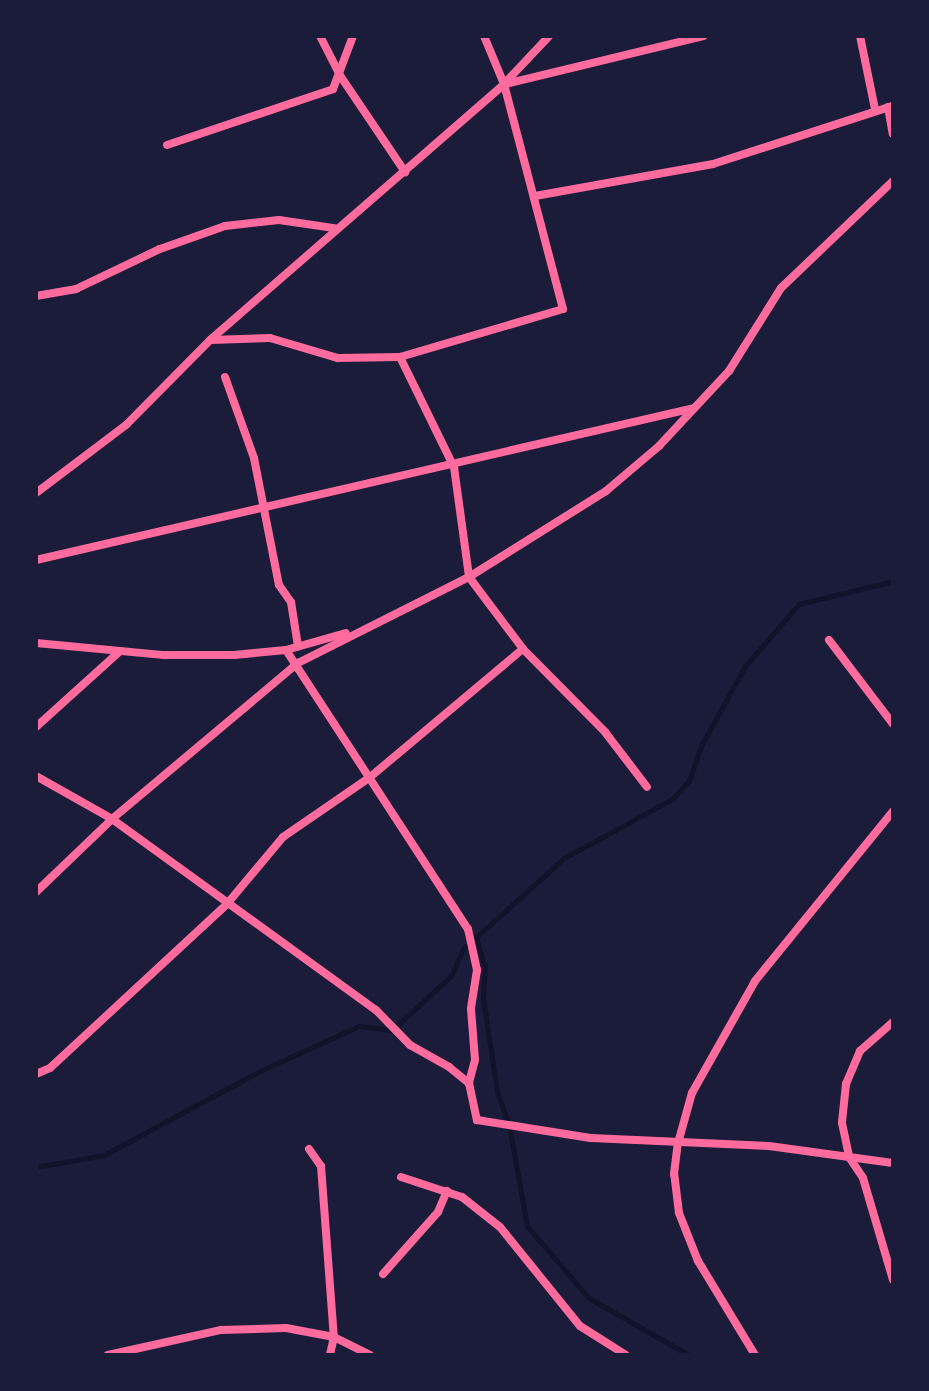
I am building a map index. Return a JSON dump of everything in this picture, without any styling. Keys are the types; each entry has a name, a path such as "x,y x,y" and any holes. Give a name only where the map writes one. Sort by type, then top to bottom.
{"street":[{"path":"320,36 341,77 405,172"},
{"path":"167,145 333,89 341,77 353,36"},
{"path":"210,340 270,338 338,358 400,357 563,309 504,84 484,36"},
{"path":"36,493 126,425 210,340 334,228 405,172 504,84 549,36"},
{"path":"504,84 703,36"},
{"path":"860,36 875,109"},
{"path":"535,196 713,164 875,109 891,107 893,134"},
{"path":"36,892 112,819 298,663 469,577 606,491 697,407 729,371 781,288 893,181"},
{"path":"36,296 76,289 160,249 225,226 279,220 334,228"},
{"path":"400,357 454,467 469,577 523,649 605,732 647,787"},
{"path":"225,377 266,511 279,585 291,602 298,646"},
{"path":"36,560 266,511 697,407"},
{"path":"36,643 120,651 234,655 286,650 363,628"},
{"path":"829,640 893,724"},
{"path":"36,1074 50,1068 227,904 283,837 369,778 523,649"},
{"path":"286,650 298,663 468,929 477,970 471,1009 475,1060 469,1083 477,1120 591,1138 769,1146 893,1163"},
{"path":"36,727 120,651"},
{"path":"36,776 112,819 388,1021 399,1036 469,1083"},
{"path":"755,1355 698,1261 679,1213 674,1174 678,1143 692,1093 739,1005 893,811"},
{"path":"893,1022 860,1051 846,1084 842,1123 849,1157 863,1178 893,1280"},
{"path":"309,1149 321,1166 334,1337 330,1355"},
{"path":"401,1177 447,1191 500,1227 580,1326 626,1355"},
{"path":"383,1274 438,1212 447,1191"},
{"path":"108,1355 221,1330 286,1328 334,1337 370,1355"}],"waterway":[{"path":"36,1167 104,1155 262,1070 359,1026 392,1030 451,976 463,949 564,858 672,799 689,781 702,744 745,666 799,604 893,581"},
{"path":"476,938 485,967 483,998 497,1092 509,1125 527,1226 589,1298 689,1355"}]}
